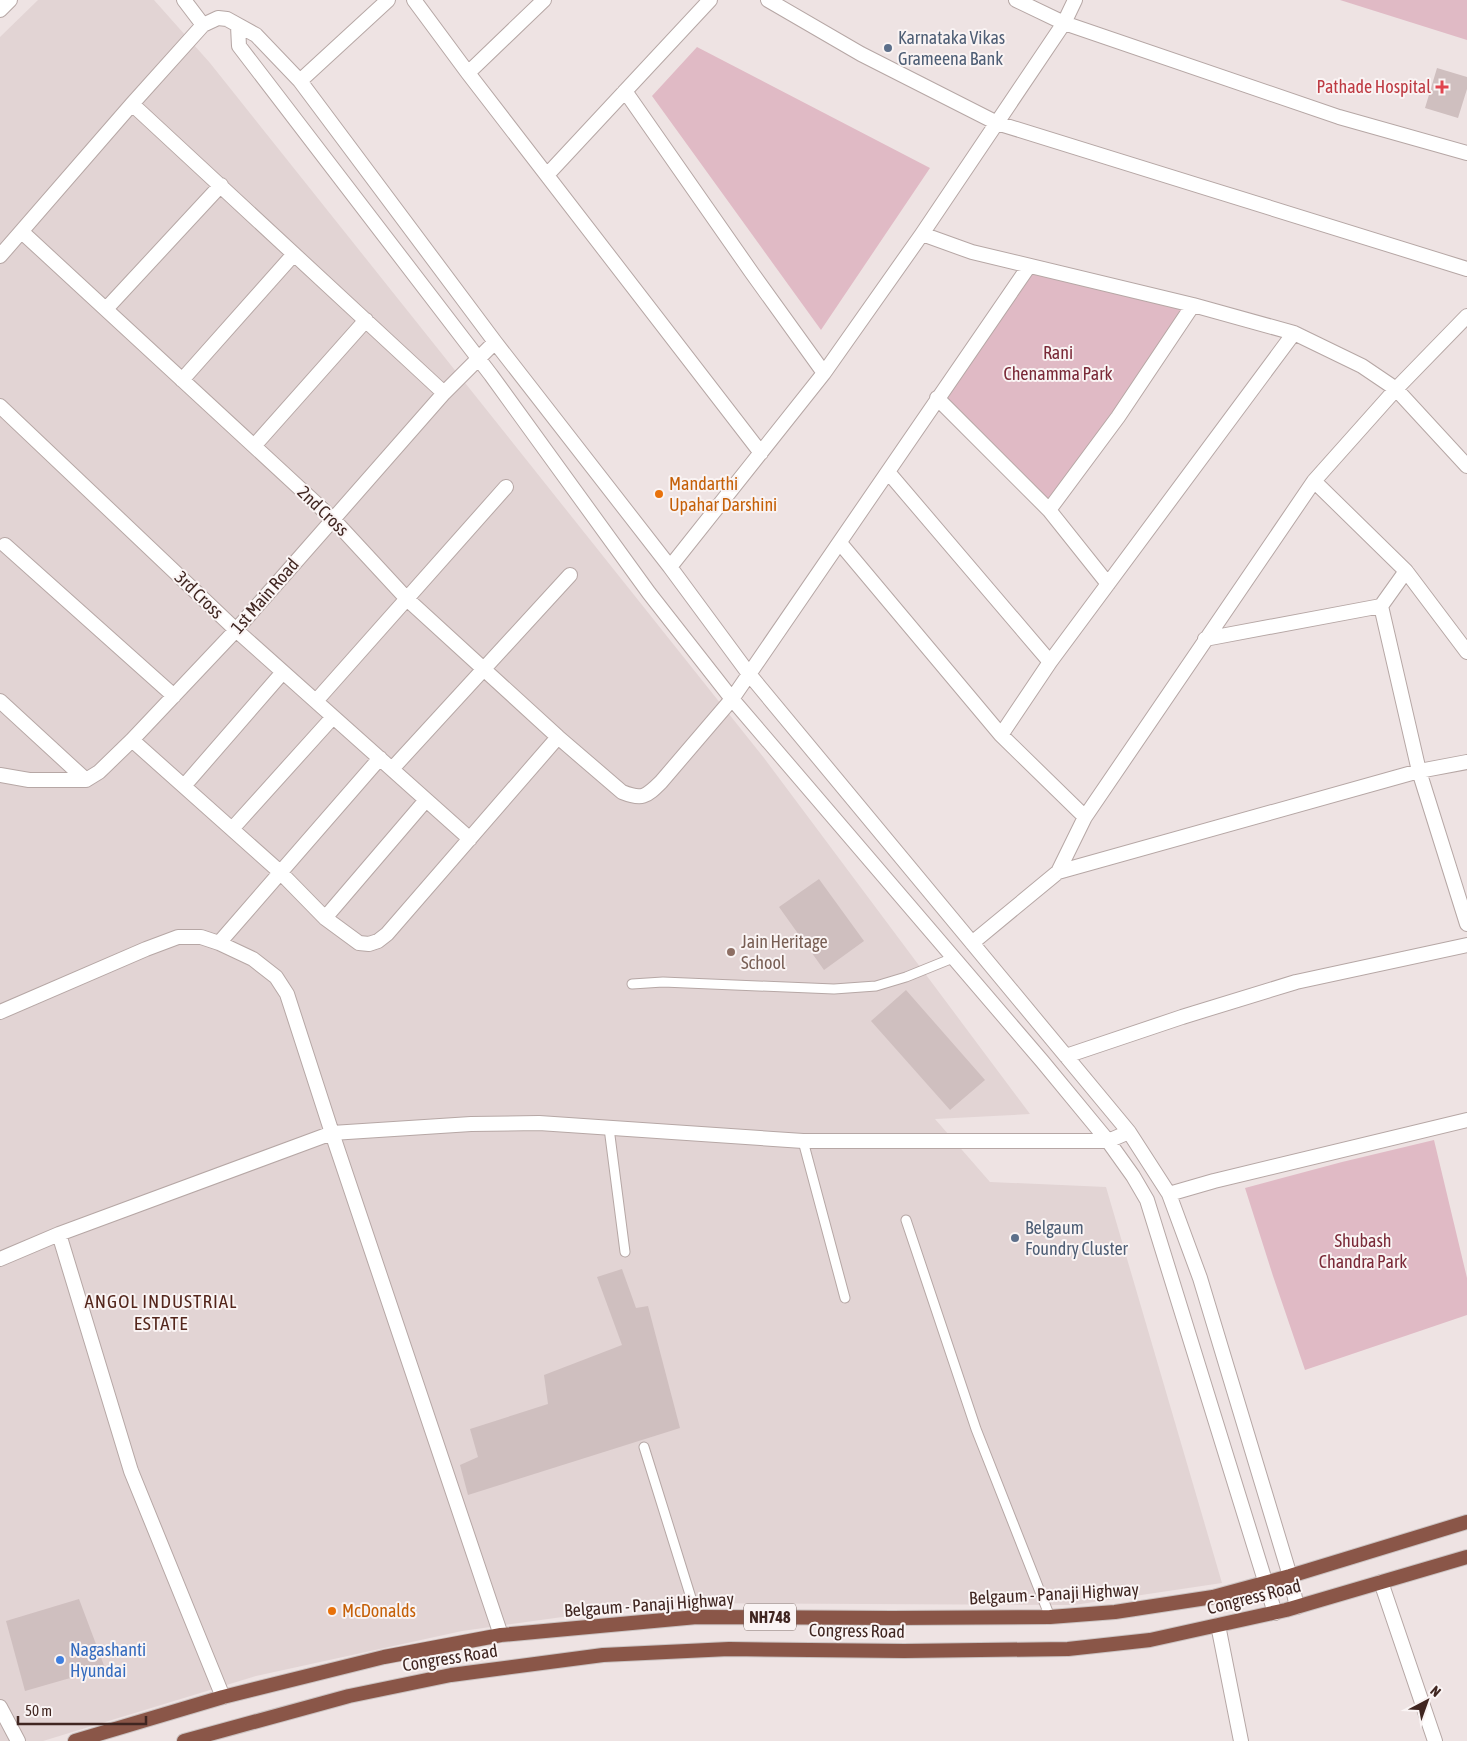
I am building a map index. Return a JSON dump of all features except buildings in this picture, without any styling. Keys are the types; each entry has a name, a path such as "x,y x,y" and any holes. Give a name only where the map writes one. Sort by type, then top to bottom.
{"highway":[{"name":"Belgaum - Panaji Highway","path":"75,1741 223,1697 384,1657 501,1635 696,1617 1050,1617 1115,1612 1213,1597 1290,1576 1467,1522"},
{"name":"Congress Road","path":"184,1741 349,1696 451,1675 603,1655 729,1649 914,1651 1068,1649 1150,1640 1297,1607 1467,1557"}],"street":[{"path":"0,10 10,0"},
{"path":"184,0 203,25"},
{"path":"300,81 388,0"},
{"path":"414,0 468,73 761,453"},
{"path":"468,73 544,0"},
{"path":"547,174 710,0"},
{"path":"768,0 860,54 997,124 1467,269"},
{"path":"1016,0 1064,23 1340,117 1467,153"},
{"path":"670,567 824,373 997,124 1064,23 1075,0"},
{"path":"0,256 203,25 218,18 227,19 256,35 300,81 495,342 670,567 749,674 1128,1132 1169,1194 1200,1278 1290,1576 1297,1607"},
{"path":"238,26 239,46 478,358 649,593 732,699 1042,1061 1108,1141 1133,1176 1147,1200 1275,1612"},
{"path":"625,92 824,373"},
{"path":"132,104 444,393"},
{"path":"106,309 220,186"},
{"name":"2nd Cross","path":"22,232 333,519 407,599 558,738 622,792 634,797 649,794 732,699"},
{"path":"922,234 972,252 1193,304 1294,333 1362,366 1396,389 1467,466"},
{"path":"182,380 294,254"},
{"path":"732,699 1029,266"},
{"path":"1049,510 1118,417 1193,304"},
{"path":"1058,872 1085,817 1314,481 1396,389 1467,316"},
{"path":"254,446 366,320"},
{"path":"1000,734 1050,662 1294,333"},
{"name":"1st Main Road","path":"86,780 99,772 132,740 236,630 444,393 495,342"},
{"path":"937,398 1049,510 1108,584"},
{"name":"3rd Cross","path":"3,414 236,630 470,839"},
{"path":"888,472 1050,662"},
{"path":"1314,481 1406,571 1467,652"},
{"path":"316,702 506,487"},
{"path":"840,543 1000,734 1085,817"},
{"path":"5,545 174,696"},
{"path":"1205,639 1381,606 1406,571"},
{"path":"392,769 570,575"},
{"path":"1381,606 1419,771 1467,924"},
{"path":"184,786 283,672"},
{"path":"0,701 86,780"},
{"path":"232,829 333,717"},
{"path":"132,740 280,872 325,918 358,943 369,944 378,941 387,934 558,738"},
{"path":"219,943 380,758"},
{"path":"972,943 1058,872 1419,771 1467,762"},
{"path":"0,776 29,780 86,780"},
{"path":"325,918 426,800"},
{"path":"0,1012 146,948 178,937 201,937 219,943 253,959 276,978 287,994 501,1635"},
{"path":"1066,1056 1182,1017 1296,982 1467,945"},
{"path":"1169,1194 1214,1180 1467,1120"},
{"path":"0,1259 59,1234 332,1133 471,1124 539,1123 803,1141 1108,1141 1128,1132"},
{"path":"59,1234 131,1470 223,1697"},
{"path":"1381,1582 1435,1741"},
{"path":"1218,1625 1241,1741"},
{"path":"0,1707 18,1741"}],"lane":[{"path":"632,984 663,982 834,989 876,986 906,977 953,958"},
{"path":"609,1128 625,1252"},
{"path":"803,1141 845,1298"},
{"path":"906,1220 976,1430 1050,1617"},
{"path":"644,1447 696,1617"}],"shaded area":[{"path":"38,0 154,0 210,63 764,758 1030,1114 935,1119 990,1182 1106,1187 1222,1583 1074,1605 664,1603 462,1631 256,1676 43,1741 0,1741 0,37"}],"green space":[{"path":"1340,0 1467,0 1467,40"},
{"path":"697,47 930,168 821,330 652,96"},
{"name":"Rani Chenamma Park","path":"1030,272 1185,308 1119,407 1049,503 943,398"},
{"name":"Shubash Chandra Park","path":"1434,1140 1467,1278 1467,1315 1305,1370 1245,1188"}],"place":[{"name":"Karnataka Vikas Grameena Bank","path":"888,48"},
{"name":"Pathade Hospital","path":"1442,87"},
{"name":"Mandarthi Upahar Darshini","path":"659,494"},
{"name":"Jain Heritage School","path":"731,952"},
{"name":"Belgaum Foundry Cluster","path":"1015,1238"},
{"name":"McDonalds","path":"332,1611"},
{"name":"Nagashanti Hyundai","path":"60,1660"}],"district":[{"name":"ANGOL INDUSTRIAL ESTATE","path":"161,1312"}]}
